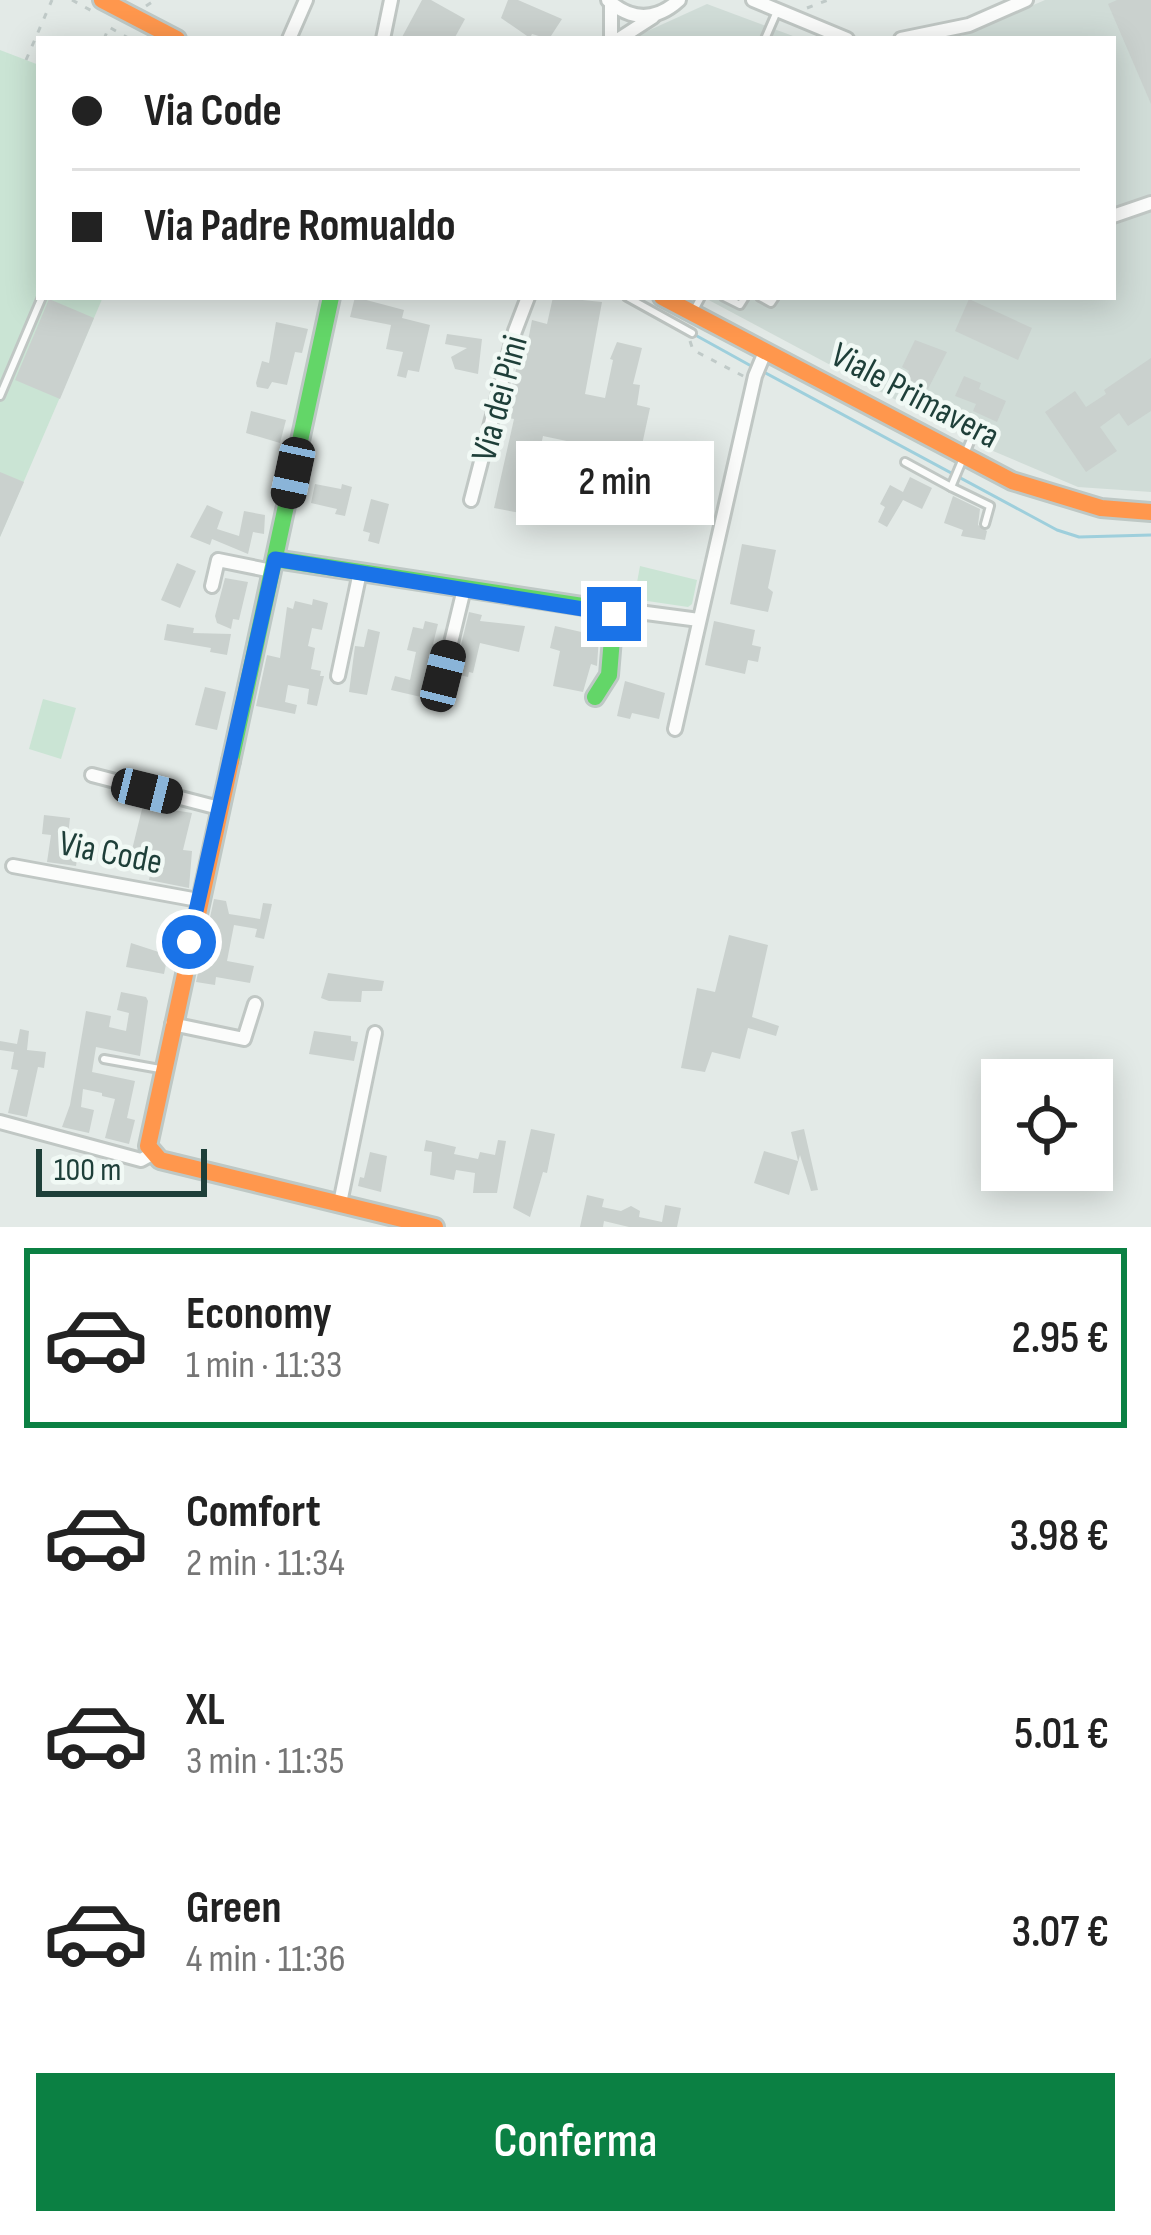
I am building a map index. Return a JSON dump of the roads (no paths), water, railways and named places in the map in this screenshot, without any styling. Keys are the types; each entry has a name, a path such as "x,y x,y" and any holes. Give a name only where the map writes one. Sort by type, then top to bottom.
{"street":[{"path":"102,0 171,36"},
{"path":"290,36 306,0"},
{"path":"384,36 391,0"},
{"path":"620,36 679,0"},
{"path":"753,0 840,36"},
{"path":"932,36 962,33 999,5 1026,0"},
{"path":"610,2 632,15 657,14"},
{"path":"610,2 615,36"},
{"path":"1116,215 1151,202"},
{"name":"Via Code","path":"152,1154 148,1146 172,1024 330,300"},
{"name":"Via dei Pini","path":"471,500 527,300"},
{"name":"Viale Primavera","path":"697,305 764,355 962,460 1052,496 1101,508 1151,512"},
{"path":"674,729 764,355"},
{"path":"212,586 218,560 360,572 614,614 609,675 595,697"},
{"path":"338,676 360,572"},
{"path":"443,676 464,589"},
{"path":"631,611 699,620"},
{"name":"Via Code","path":"92,775 219,808"},
{"name":"Via Code","path":"13,866 198,901"},
{"path":"172,1024 244,1039 254,1004"},
{"path":"340,1203 375,1033"},
{"path":"0,1122 141,1160 152,1154 160,1160 435,1227"}],"lane":[{"path":"766,36 778,9"},
{"path":"0,396 41,300"},
{"path":"632,300 692,333"},
{"path":"645,307 648,300"},
{"path":"952,485 972,436"},
{"path":"905,462 991,506 985,524"},
{"path":"104,1059 164,1070"}],"waterway":[{"path":"697,336 753,367"},
{"path":"762,371 1057,530 1079,537 1151,535"}]}
